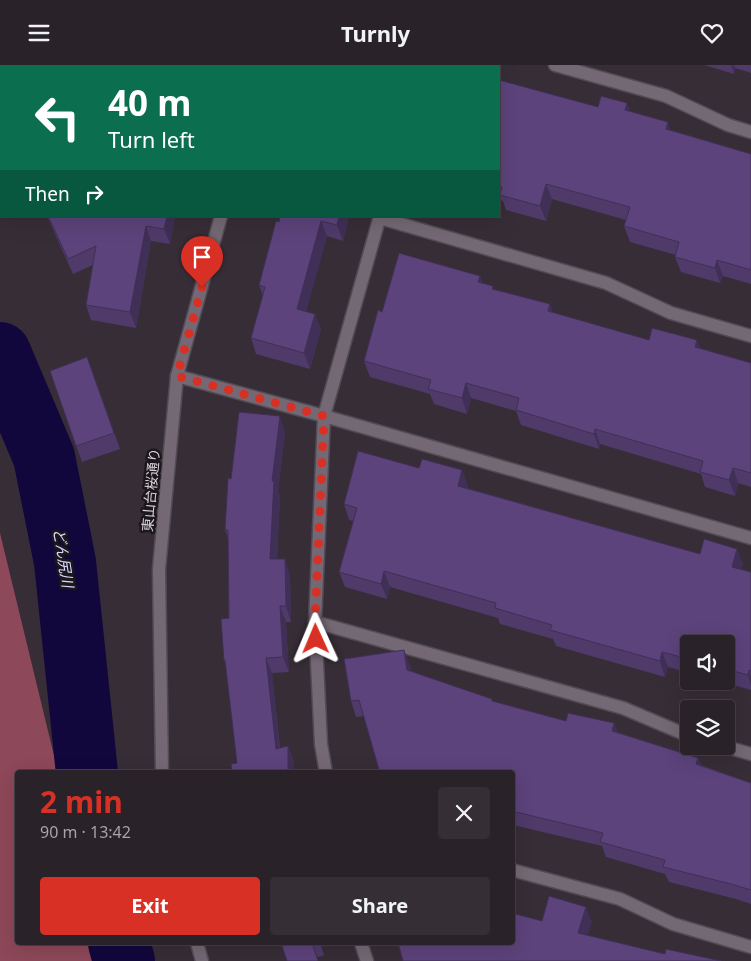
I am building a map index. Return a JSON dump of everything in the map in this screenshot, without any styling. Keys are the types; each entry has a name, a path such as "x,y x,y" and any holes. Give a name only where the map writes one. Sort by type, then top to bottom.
{"street":[{"path":"555,65 666,96 728,125 751,132"},
{"name":"東山台桜通り","path":"162,770 159,569 177,376 221,217"},
{"path":"325,770 321,744 315,622 324,416 380,217 606,283 671,313 751,336"},
{"path":"177,376 324,416 751,539"},
{"path":"315,622 623,707 680,732"},
{"path":"735,749 751,754"},
{"path":"515,872 620,899 673,924 751,947"},
{"path":"198,945 202,961"},
{"path":"362,945 367,961"}],"shaded area":[{"path":"0,533 58,770 15,770 15,945 100,945 104,961 0,961"}],"building":[{"path":"500,80 598,107 601,96 627,103 625,110 668,122 666,129 751,154 751,270 717,260 715,268 675,257 679,242 624,226 630,207 546,184 540,206 500,195 502,187 500,186"},
{"path":"48,217 167,217 164,229 146,226 130,312 86,305 96,246 68,259"},
{"path":"280,217 339,217 337,225 321,221 297,309 315,314 304,353 251,338 265,287 259,285 276,221 279,222"},
{"path":"399,253 480,276 478,282 493,286 492,289 550,304 548,311 649,340 652,328 697,340 695,347 751,363 751,473 733,468 729,480 700,472 703,461 595,429 594,434 516,410 519,398 466,383 462,398 428,389 431,380 364,361 378,310 382,312"},
{"path":"87,357 114,433 76,446 50,371"},
{"path":"239,412 280,416 272,481 274,481 270,559 285,559 286,606 280,606 283,657 266,658 276,749 288,746 288,770 232,770 231,764 237,763 224,661 221,619 229,618 228,530 225,530 228,478 231,479"},
{"path":"358,451 419,468 422,459 462,470 458,486 700,554 704,539 737,549 732,567 751,572 751,671 749,670 748,675 735,671 735,635 680,635 680,657 662,652 660,661 550,630 552,625 495,608 496,603 384,571 381,584 339,572 357,508 344,504"},
{"path":"404,650 407,670 492,699 492,701 566,721 568,713 614,723 612,731 680,752 680,755 698,758 696,764 751,783 751,890 663,867 665,860 600,842 603,833 515,812 515,770 379,770 359,700 351,701 344,659"},
{"path":"549,896 586,907 578,933 665,954 666,949 721,961 403,961 399,945 515,945 515,914 542,921"},
{"path":"282,945 313,945 318,961 287,961"}],"waterway":[{"name":"どん尻川","path":"0,353 44,457 65,562 87,770"},
{"name":"どん尻川","path":"120,945 124,961"}],"route":[{"path":"202,287 177,376 324,416 315,622 316,639"}]}
